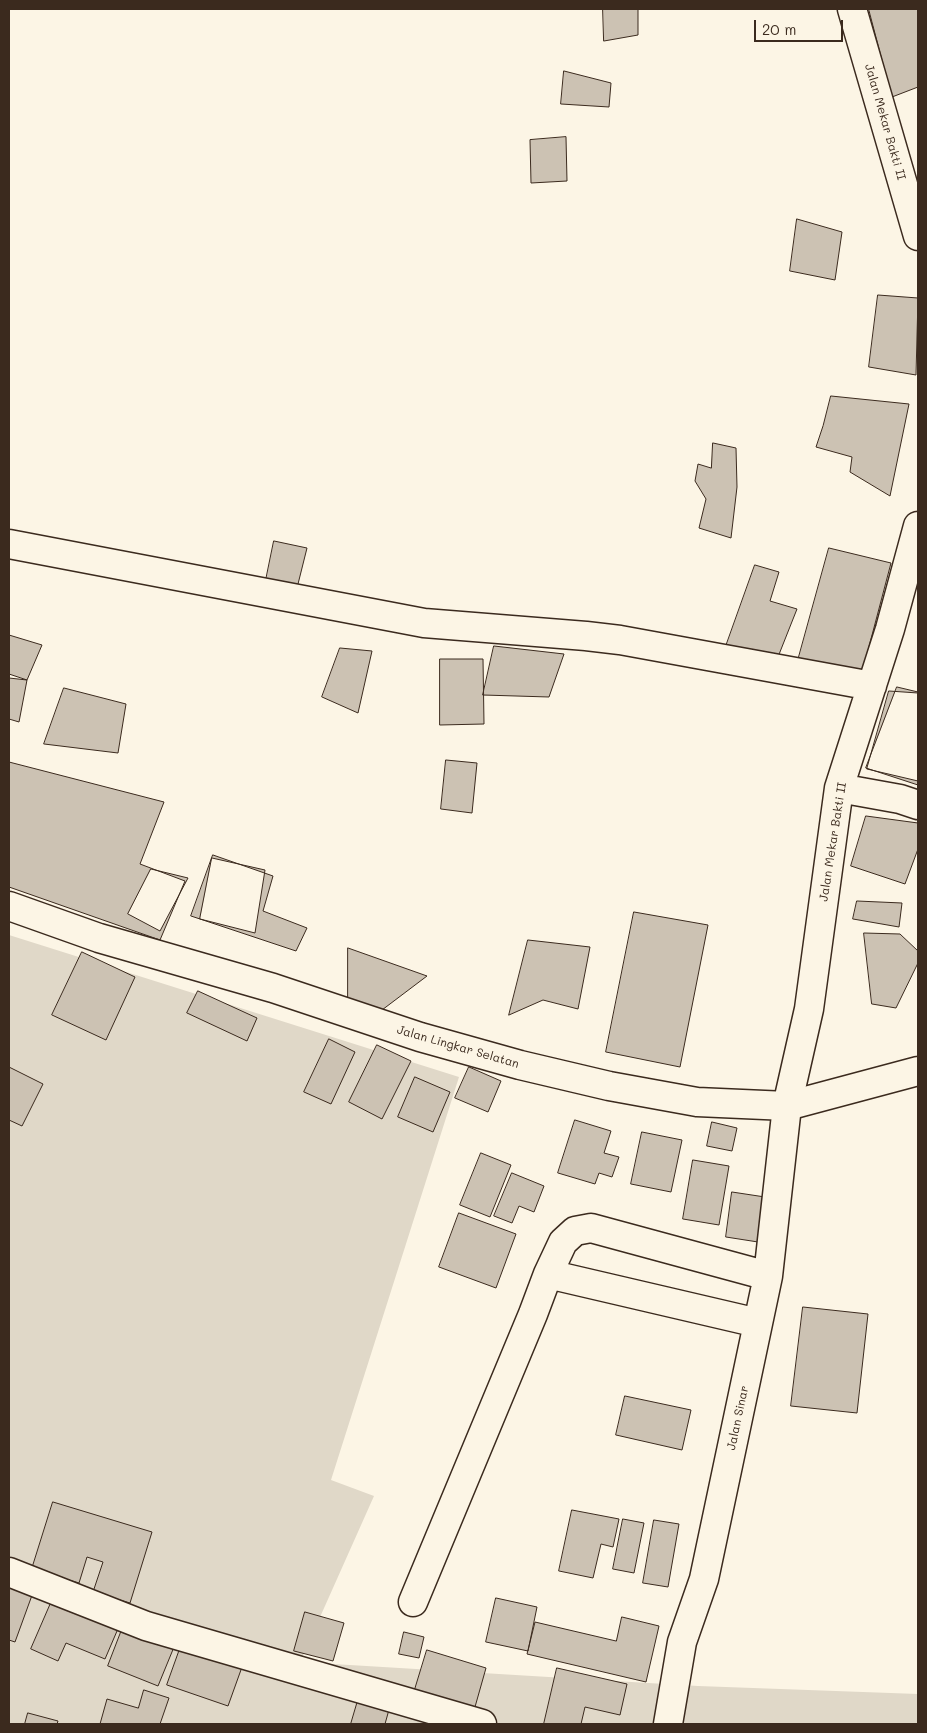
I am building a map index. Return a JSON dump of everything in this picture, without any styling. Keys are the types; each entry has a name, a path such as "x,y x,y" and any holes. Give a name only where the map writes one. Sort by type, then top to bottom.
{"street":[{"name":"Jalan Mekar Bakti II","path":"852,9 918,236"},
{"name":"Jalan Mekar Bakti II","path":"787,1106 810,1009 839,788 903,587 918,526"},
{"path":"9,544 424,624 620,640 872,686"},
{"path":"839,788 900,799 918,805"},
{"name":"Jalan Lingkar Selatan","path":"9,906 99,938 273,988 420,1037 520,1065 609,1086 697,1102 787,1106 918,1071"},
{"name":"Jalan Sinar","path":"668,1724 682,1642 704,1579 768,1276 787,1106"},
{"path":"413,1602 562,1242 575,1231 591,1228 768,1276"},
{"path":"548,1274 758,1323"},
{"path":"9,1572 146,1626 482,1724"}],"shaded area":[{"path":"9,935 459,1077 331,1480 374,1496 300,1662 698,1686 918,1694 918,1724 9,1724"}],"building":[{"path":"603,9 638,9 638,35 604,41"},
{"path":"869,9 918,9 918,87 892,97"},
{"path":"564,71 611,83 609,107 561,104"},
{"path":"566,137 567,181 531,183 530,140"},
{"path":"797,219 842,232 835,280 790,271"},
{"path":"878,295 918,298 916,375 869,367"},
{"path":"831,396 909,404 890,496 850,472 852,457 816,447"},
{"path":"713,443 736,448 737,487 731,538 699,528 706,499 695,481 698,464 711,468"},
{"path":"274,541 307,548 297,588 266,580"},
{"path":"829,548 891,563 861,677 797,664"},
{"path":"755,565 779,572 770,601 797,609 776,662 725,649"},
{"path":"9,635 42,645 27,680 9,674"},
{"path":"494,646 564,654 549,697 483,695"},
{"path":"340,648 372,651 358,713 322,697"},
{"path":"440,659 483,659 484,724 440,725"},
{"path":"9,678 27,680 19,722 9,719"},
{"path":"897,687 918,692 918,785 866,768"},
{"path":"64,688 126,704 118,753 44,744"},
{"path":"889,691 918,693 918,781 867,769"},
{"path":"446,760 477,763 472,813 441,809"},
{"path":"9,762 164,802 140,864 185,881 160,940 9,887"},
{"path":"866,816 918,823 918,849 905,884 851,866"},
{"path":"213,855 273,876 263,911 307,928 296,951 191,916"},
{"path":"212,858 265,870 255,933 200,919"},
{"path":"151,869 188,878 160,931 128,914"},
{"path":"857,901 902,903 899,927 853,919"},
{"path":"634,912 708,925 680,1067 606,1052"},
{"path":"864,933 900,934 918,951 918,963 896,1008 872,1004"},
{"path":"528,940 590,947 578,1009 543,1000 509,1015"},
{"path":"348,948 427,976 382,1010 348,1000"},
{"path":"82,952 135,977 106,1040 52,1015"},
{"path":"198,991 257,1018 247,1041 187,1013"},
{"path":"329,1039 355,1052 331,1104 304,1092"},
{"path":"377,1045 411,1061 382,1119 349,1102"},
{"path":"9,1067 43,1084 22,1126 9,1120"},
{"path":"469,1067 501,1081 488,1112 455,1098"},
{"path":"415,1077 450,1092 433,1132 398,1117"},
{"path":"575,1120 611,1131 604,1153 619,1157 612,1177 599,1173 595,1184 558,1173"},
{"path":"712,1122 737,1128 732,1151 707,1146"},
{"path":"642,1132 682,1140 671,1192 631,1184"},
{"path":"481,1153 511,1165 490,1217 460,1205"},
{"path":"693,1160 729,1166 719,1225 683,1219"},
{"path":"512,1173 544,1186 534,1212 519,1206 512,1223 494,1216"},
{"path":"732,1192 765,1197 758,1242 726,1237"},
{"path":"459,1213 516,1234 496,1288 439,1267"},
{"path":"803,1307 868,1314 857,1413 791,1406"},
{"path":"625,1396 691,1410 682,1450 616,1435"},
{"path":"53,1502 152,1532 130,1603 93,1592 103,1562 87,1557 79,1583 32,1569"},
{"path":"572,1510 619,1519 613,1547 601,1544 593,1578 559,1571"},
{"path":"623,1519 644,1523 634,1573 613,1569"},
{"path":"654,1520 679,1524 668,1587 643,1583"},
{"path":"9,1577 35,1587 15,1642 9,1640"},
{"path":"54,1596 120,1624 105,1659 66,1643 58,1661 31,1649"},
{"path":"496,1598 537,1607 528,1651 486,1642"},
{"path":"305,1612 344,1623 333,1661 294,1651"},
{"path":"622,1617 659,1626 646,1682 527,1654 535,1622 616,1641"},
{"path":"123,1627 174,1647 158,1686 108,1666"},
{"path":"404,1632 424,1637 419,1658 399,1654"},
{"path":"181,1646 242,1667 228,1706 167,1685"},
{"path":"427,1650 486,1668 473,1714 413,1696"},
{"path":"557,1668 627,1684 620,1715 585,1707 581,1724 544,1724"},
{"path":"144,1690 169,1698 160,1724 100,1724 107,1699 138,1708"},
{"path":"359,1697 390,1706 385,1724 351,1724"},
{"path":"28,1713 58,1721 57,1724 25,1724"}]}
